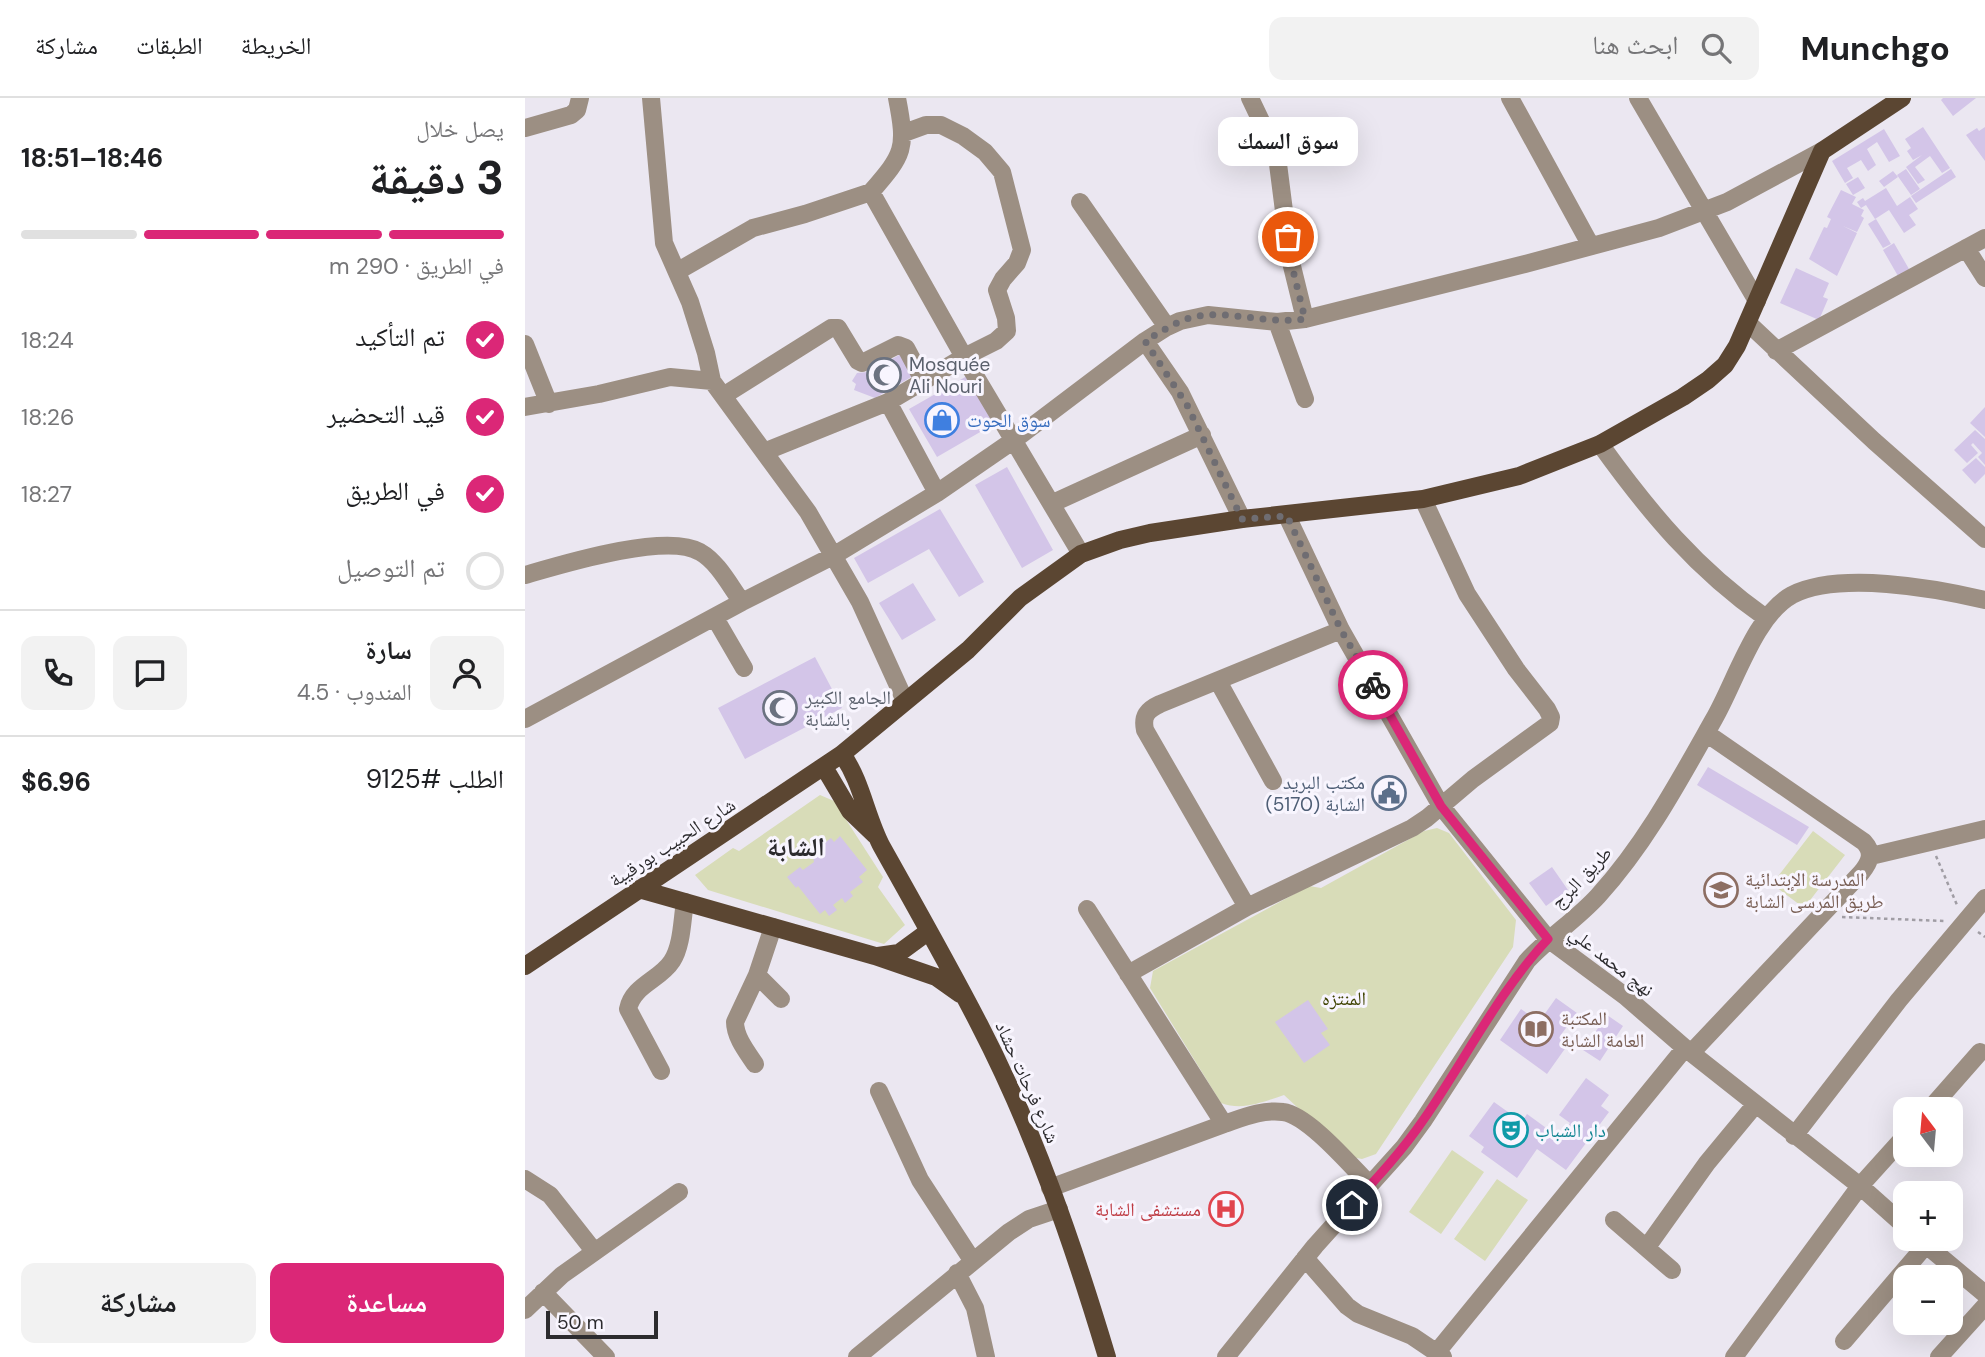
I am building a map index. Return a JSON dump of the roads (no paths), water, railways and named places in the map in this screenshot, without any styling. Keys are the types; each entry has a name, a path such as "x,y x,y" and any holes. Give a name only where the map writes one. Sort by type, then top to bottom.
{"main road":[{"path":"1822,151 1902,98"},
{"name":"شارع الحبيب بورقيبة","path":"525,966 842,754 968,650 1020,598 1081,554 1150,533 1242,519 1423,499 1519,476 1600,444 1664,408 1708,380 1725,365 1748,323 1822,151"},
{"name":"شارع فرحات حشاد","path":"842,754 852,768 877,838 979,1025 1006,1083 1059,1209 1107,1357"},
{"name":"شارع فرحات حشاد","path":"824,767 850,811 877,838"},
{"path":"674,865 666,874 665,886 671,895 683,901"},
{"path":"639,889 875,956 936,977 963,996"},
{"path":"875,956 899,953 929,931"}],"street":[{"path":"525,128 571,115 577,110 580,98"},
{"path":"651,98 667,253 678,271 698,328 712,381 808,512 860,602 905,701"},
{"path":"678,271 753,228 871,192 898,158 903,146 904,133 897,98"},
{"path":"1249,98 1269,138 1278,164 1290,258 1305,319"},
{"path":"1510,98 1591,246"},
{"path":"1638,98 1757,302"},
{"path":"764,452 888,402 996,341 1007,331 1006,318 997,290 1017,263 1022,250 1002,172 985,152 963,136 940,125 926,125 904,133"},
{"path":"525,719 833,556 937,493 1014,440 1145,341 1180,321 1208,315 1277,322 1305,319 1660,228 1705,212 1822,151"},
{"path":"871,192 964,357 1081,554"},
{"path":"1080,202 1167,327"},
{"path":"1776,351 1985,238"},
{"path":"1966,248 1985,278"},
{"path":"1277,322 1305,399"},
{"path":"1748,323 1985,539"},
{"path":"723,396 831,328 838,328 858,361 862,363 898,345 906,348 923,380"},
{"path":"1145,341 1179,392 1242,519"},
{"path":"525,344 549,404"},
{"path":"525,407 670,377 712,381"},
{"path":"888,402 937,493"},
{"path":"1053,503 1202,435"},
{"path":"1600,444 1679,545 1723,586 1766,618"},
{"path":"1128,974 1247,907 1420,823 1473,779 1545,728 1551,717 1547,709 1516,669 1467,594 1423,499"},
{"name":"نهج محمد علي","path":"1287,516 1341,630 1441,806 1548,939 1625,996 1688,1051 1860,1186 1893,1215"},
{"path":"525,575 655,546 688,547 711,561 742,602"},
{"name":"طريق البرج","path":"1226,1357 1305,1258 1423,1121 1518,974 1548,939 1595,899 1655,823 1766,618 1789,597 1805,589 1843,582 1927,590 1985,600"},
{"path":"715,618 744,668"},
{"path":"1247,907 1150,739 1143,720 1151,708 1341,630"},
{"path":"1218,681 1272,780"},
{"path":"1305,1258 1347,1306 1358,1314 1412,1336 1440,1354 1688,1051 1861,873 1871,856 1864,842 1706,733"},
{"path":"1871,856 1985,829"},
{"path":"1794,1136 1899,1000 1985,898"},
{"path":"660,1071 628,1009 636,992 670,965 675,957 683,901"},
{"path":"1087,909 1224,1124"},
{"path":"755,1064 735,1029 773,927"},
{"path":"757,975 781,999"},
{"path":"1940,1097 1980,1052"},
{"path":"879,1091 920,1180 972,1261"},
{"path":"1647,1247 1707,1163 1755,1105"},
{"path":"1050,1188 1224,1124 1270,1112 1296,1116 1312,1127 1370,1185"},
{"path":"1734,1357 1860,1186 1893,1149"},
{"path":"525,1179 551,1195 594,1251"},
{"path":"525,1310 594,1251 679,1192"},
{"path":"857,1357 957,1273 1029,1219 1059,1209"},
{"path":"1614,1220 1672,1270"},
{"path":"1844,1341 1916,1251"},
{"path":"1935,1251 1981,1284"},
{"path":"957,1273 975,1308 986,1357"},
{"path":"543,1292 606,1357"},
{"path":"1939,1357 1985,1306"}],"place":[{"name":"سوق السمك","path":"1288,237"},
{"name":"Mosquée Ali Nouri","path":"884,375"},
{"name":"سوق الحوت","path":"942,420"},
{"name":"الجامع الكبير بالشابة","path":"780,708"},
{"name":"مكتب البريد الشابة (5170)","path":"1389,793"},
{"name":"المدرسة الإبتدائية طريق المرسى الشابة","path":"1721,890"},
{"name":"المكتبة العامة الشابة","path":"1536,1029"},
{"name":"دار الشباب","path":"1511,1130"},
{"name":"مستشفى الشابة","path":"1226,1209"}],"district":[{"name":"الشابة","path":"796,847"}],"park label":[{"name":"المنتزه","path":"1344,998"}]}
